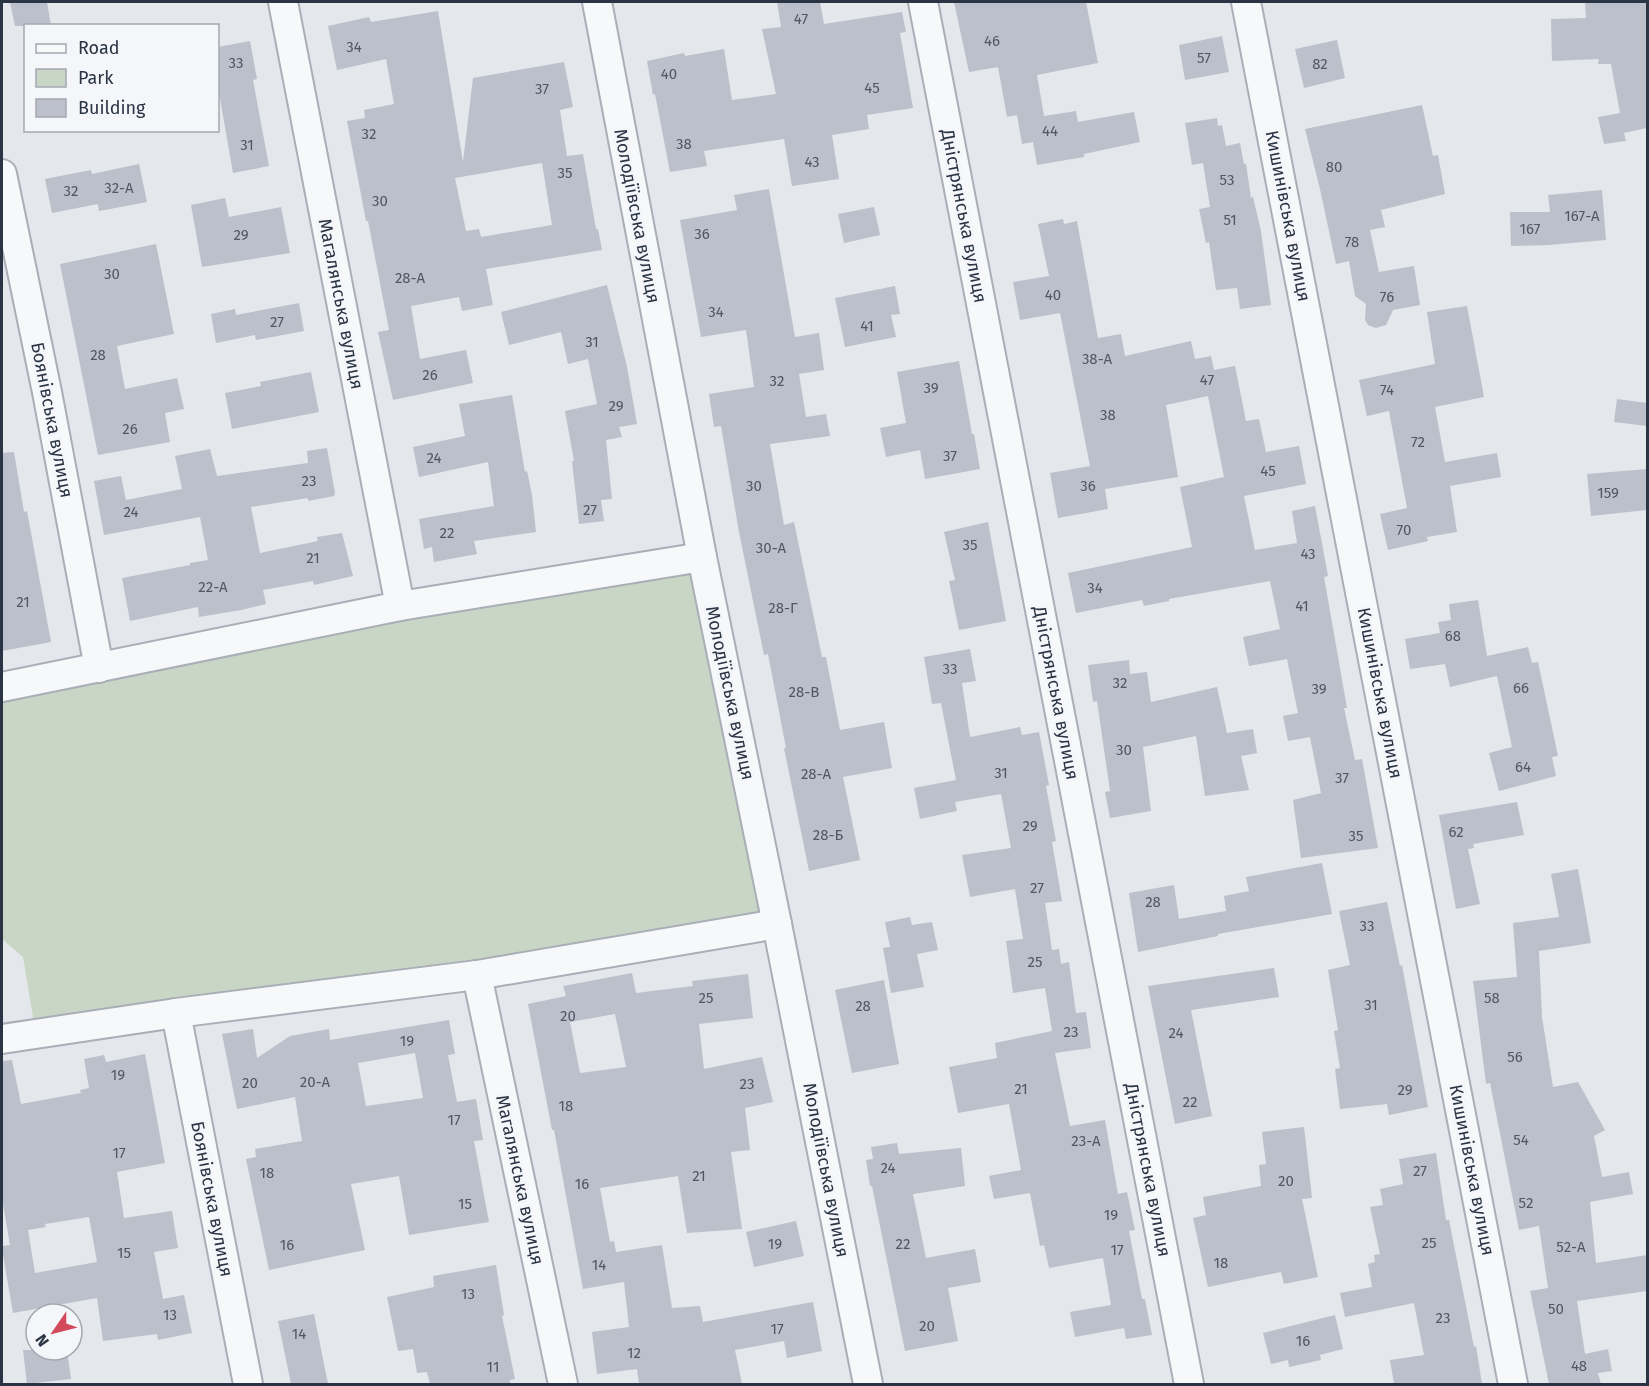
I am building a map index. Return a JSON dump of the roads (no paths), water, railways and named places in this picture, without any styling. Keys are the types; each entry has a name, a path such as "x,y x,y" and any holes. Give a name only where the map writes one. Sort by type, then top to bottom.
{"street":[{"name":"Магалянська вулиця","path":"283,2 400,606"},
{"name":"Молодіївська вулиця","path":"597,2 702,556 868,1384"},
{"name":"Дністрянська вулиця","path":"923,2 1190,1384"},
{"name":"Кишинівська вулиця","path":"1246,2 1513,1384"},
{"name":"Боянівська вулиця","path":"2,174 47,392 99,668"},
{"path":"2,687 400,606 702,556"},
{"path":"2,1039 176,1013 477,975 777,924"},
{"name":"Магалянська вулиця","path":"477,975 563,1384"},
{"name":"Боянівська вулиця","path":"176,1013 248,1384"}]}
